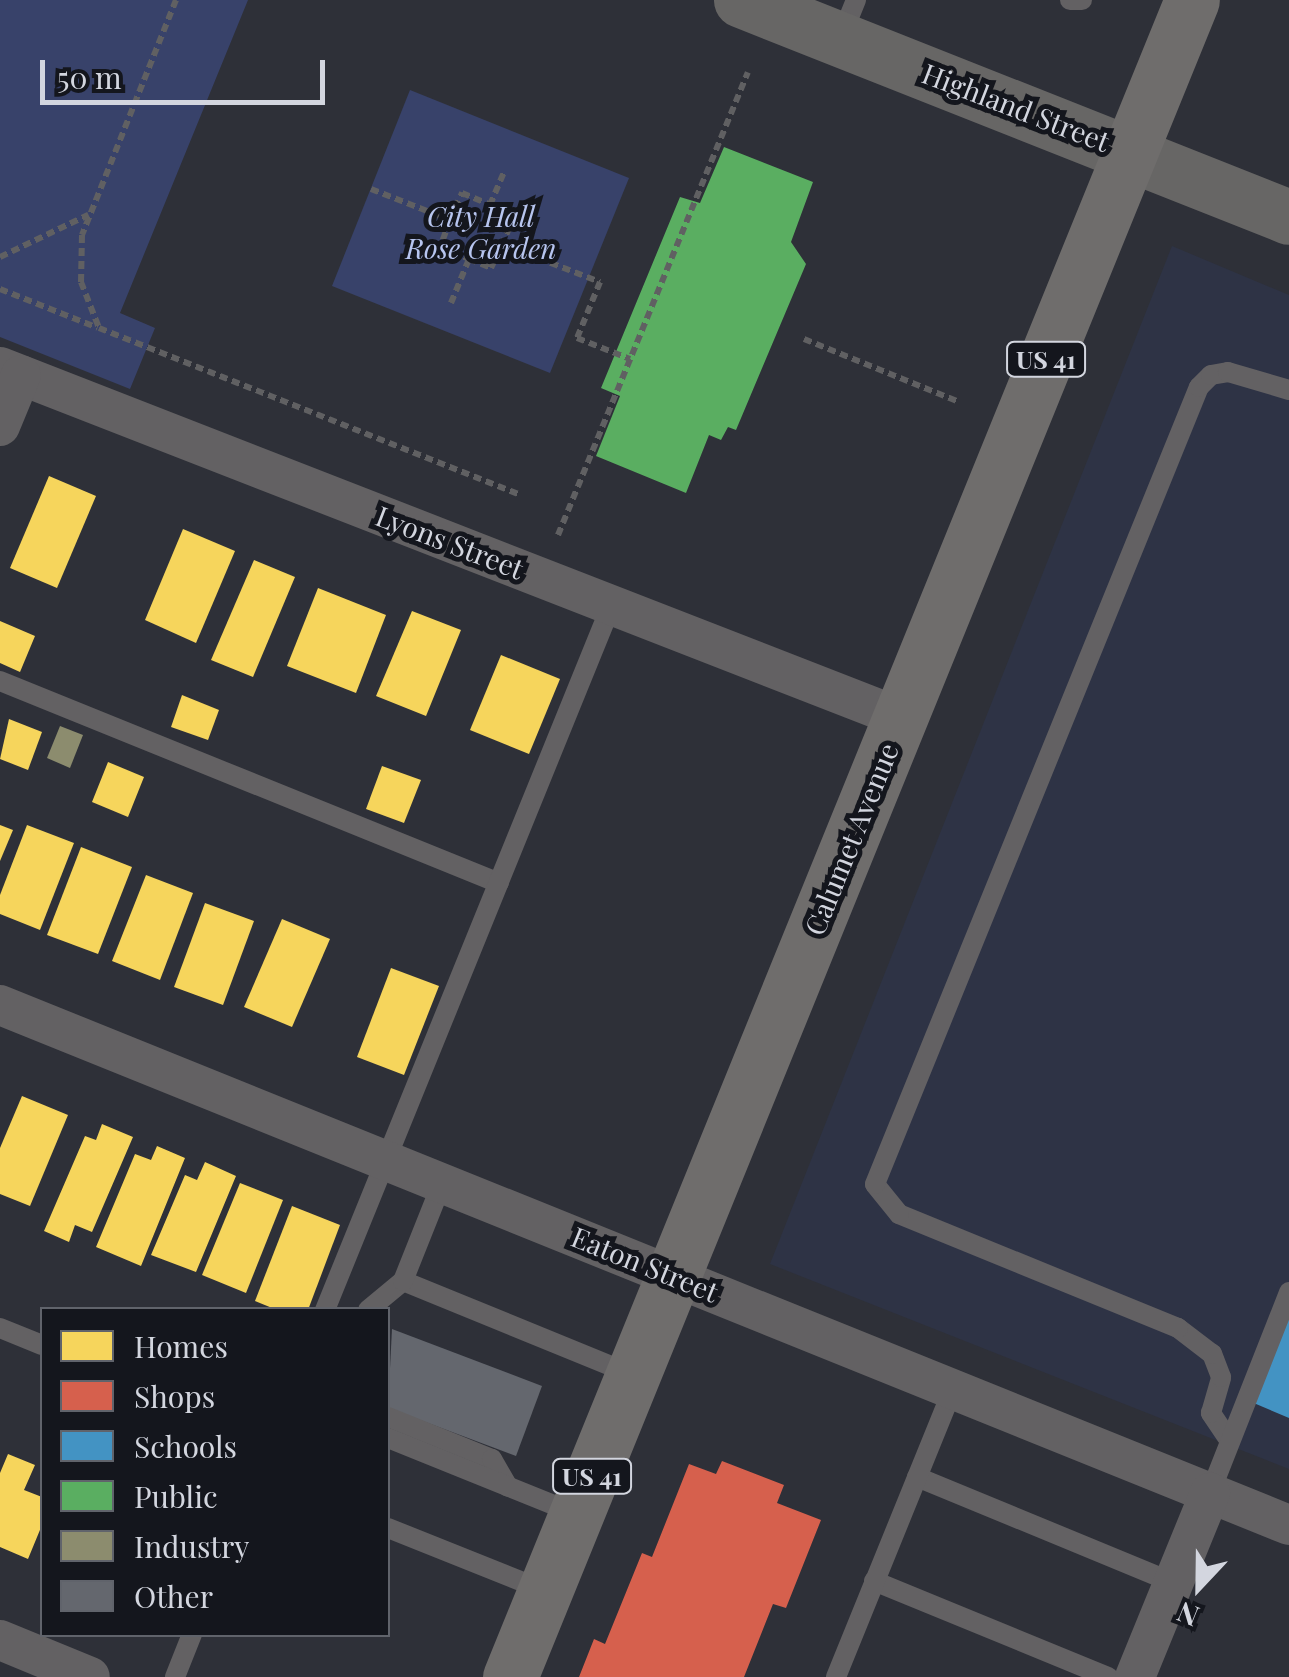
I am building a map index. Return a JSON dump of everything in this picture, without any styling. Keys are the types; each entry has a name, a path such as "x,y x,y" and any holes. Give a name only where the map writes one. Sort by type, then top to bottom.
{"main road":[{"name":"Calumet Avenue","path":"510,1677 1192,0"}],"street":[{"name":"Highland Street","path":"741,0 848,19 1130,152 1289,218"},
{"name":"Lyons Street","path":"10,371 900,718"},
{"path":"0,426 10,371"},
{"name":"Eaton Street","path":"0,1005 1289,1525"},
{"path":"1136,1677 1210,1493"},
{"path":"0,1640 90,1677"}],"lane":[{"path":"1070,0 1082,0"},
{"path":"1227,1437 1211,1412 1222,1376 1212,1354 1178,1328 899,1214 875,1184 1198,387 1210,375 1228,372 1289,390"},
{"path":"326,1307 611,606"},
{"path":"0,681 499,883"},
{"path":"370,1307 403,1281 442,1183"},
{"path":"403,1281 633,1374"},
{"path":"1210,1493 1227,1437 1240,1424 1289,1292"},
{"path":"0,1328 40,1344"},
{"path":"836,1677 953,1389"},
{"path":"390,1417 492,1459 508,1487"},
{"path":"390,1439 576,1514"},
{"path":"917,1477 1174,1583"},
{"path":"390,1529 545,1590"},
{"path":"874,1581 1108,1677"},
{"path":"174,1677 191,1637"}],"path":[{"path":"100,328 81,282 88,214 176,0"},
{"path":"558,535 748,72"},
{"path":"490,205 504,172"},
{"path":"370,189 450,220"},
{"path":"462,193 515,215 491,268 440,247 450,220 462,193"},
{"path":"0,257 88,214"},
{"path":"502,244 600,282 578,338 630,359"},
{"path":"450,303 468,259"},
{"path":"0,289 520,495"},
{"path":"804,339 959,402"}],"shaded area":[{"path":"1172,246 1289,295 1289,1469 770,1264"}],"green space":[{"path":"0,0 248,0 120,313 155,328 130,389 0,337"},
{"name":"City Hall Rose Garden","path":"410,90 629,178 550,373 332,286"}],"building: Homes":[{"path":"49,476 96,496 57,588 10,568"},
{"path":"183,529 235,551 196,643 145,620"},
{"path":"254,560 295,577 253,677 211,660"},
{"path":"318,588 386,615 356,693 287,666"},
{"path":"412,611 461,630 426,716 376,696"},
{"path":"0,621 35,636 20,672 0,663"},
{"path":"501,655 560,679 529,754 470,730"},
{"path":"182,695 219,710 208,740 171,727"},
{"path":"9,719 42,732 28,770 0,759"},
{"path":"108,762 144,777 128,817 92,802"},
{"path":"382,766 421,780 404,823 366,809"},
{"path":"0,825 13,830 0,861"},
{"path":"27,825 74,843 40,930 0,914 0,895"},
{"path":"81,847 132,867 98,954 47,935"},
{"path":"146,875 193,893 160,980 112,961"},
{"path":"205,903 254,921 223,1005 174,987"},
{"path":"282,919 330,939 292,1027 244,1007"},
{"path":"391,968 439,986 404,1075 357,1057"},
{"path":"22,1096 68,1115 30,1206 0,1194 0,1148"},
{"path":"102,1124 133,1137 92,1232 75,1225 69,1242 44,1231 85,1136 96,1140"},
{"path":"157,1146 185,1158 141,1266 96,1247 135,1154 151,1160"},
{"path":"205,1162 236,1176 196,1272 151,1255 185,1175 197,1180"},
{"path":"240,1183 283,1200 246,1293 202,1275"},
{"path":"292,1206 340,1225 309,1307 270,1307 255,1301"},
{"path":"8,1454 35,1465 24,1490 40,1496 40,1530 28,1559 0,1547 0,1473"}],"building: Shops":[{"path":"722,1461 784,1485 777,1503 821,1520 786,1608 773,1604 744,1677 579,1677 594,1639 605,1644 642,1553 652,1557 689,1464 716,1474"}],"building: Schools":[{"path":"1289,1308 1289,1418 1249,1401"}],"building: Public":[{"path":"724,147 813,182 791,242 806,264 736,430 728,427 721,440 709,435 686,493 596,456 620,396 601,388 680,197 700,203"}],"building: Industry":[{"path":"60,726 83,735 70,768 47,758"}],"building: Other":[{"path":"392,1329 542,1386 516,1456 390,1409"}]}
